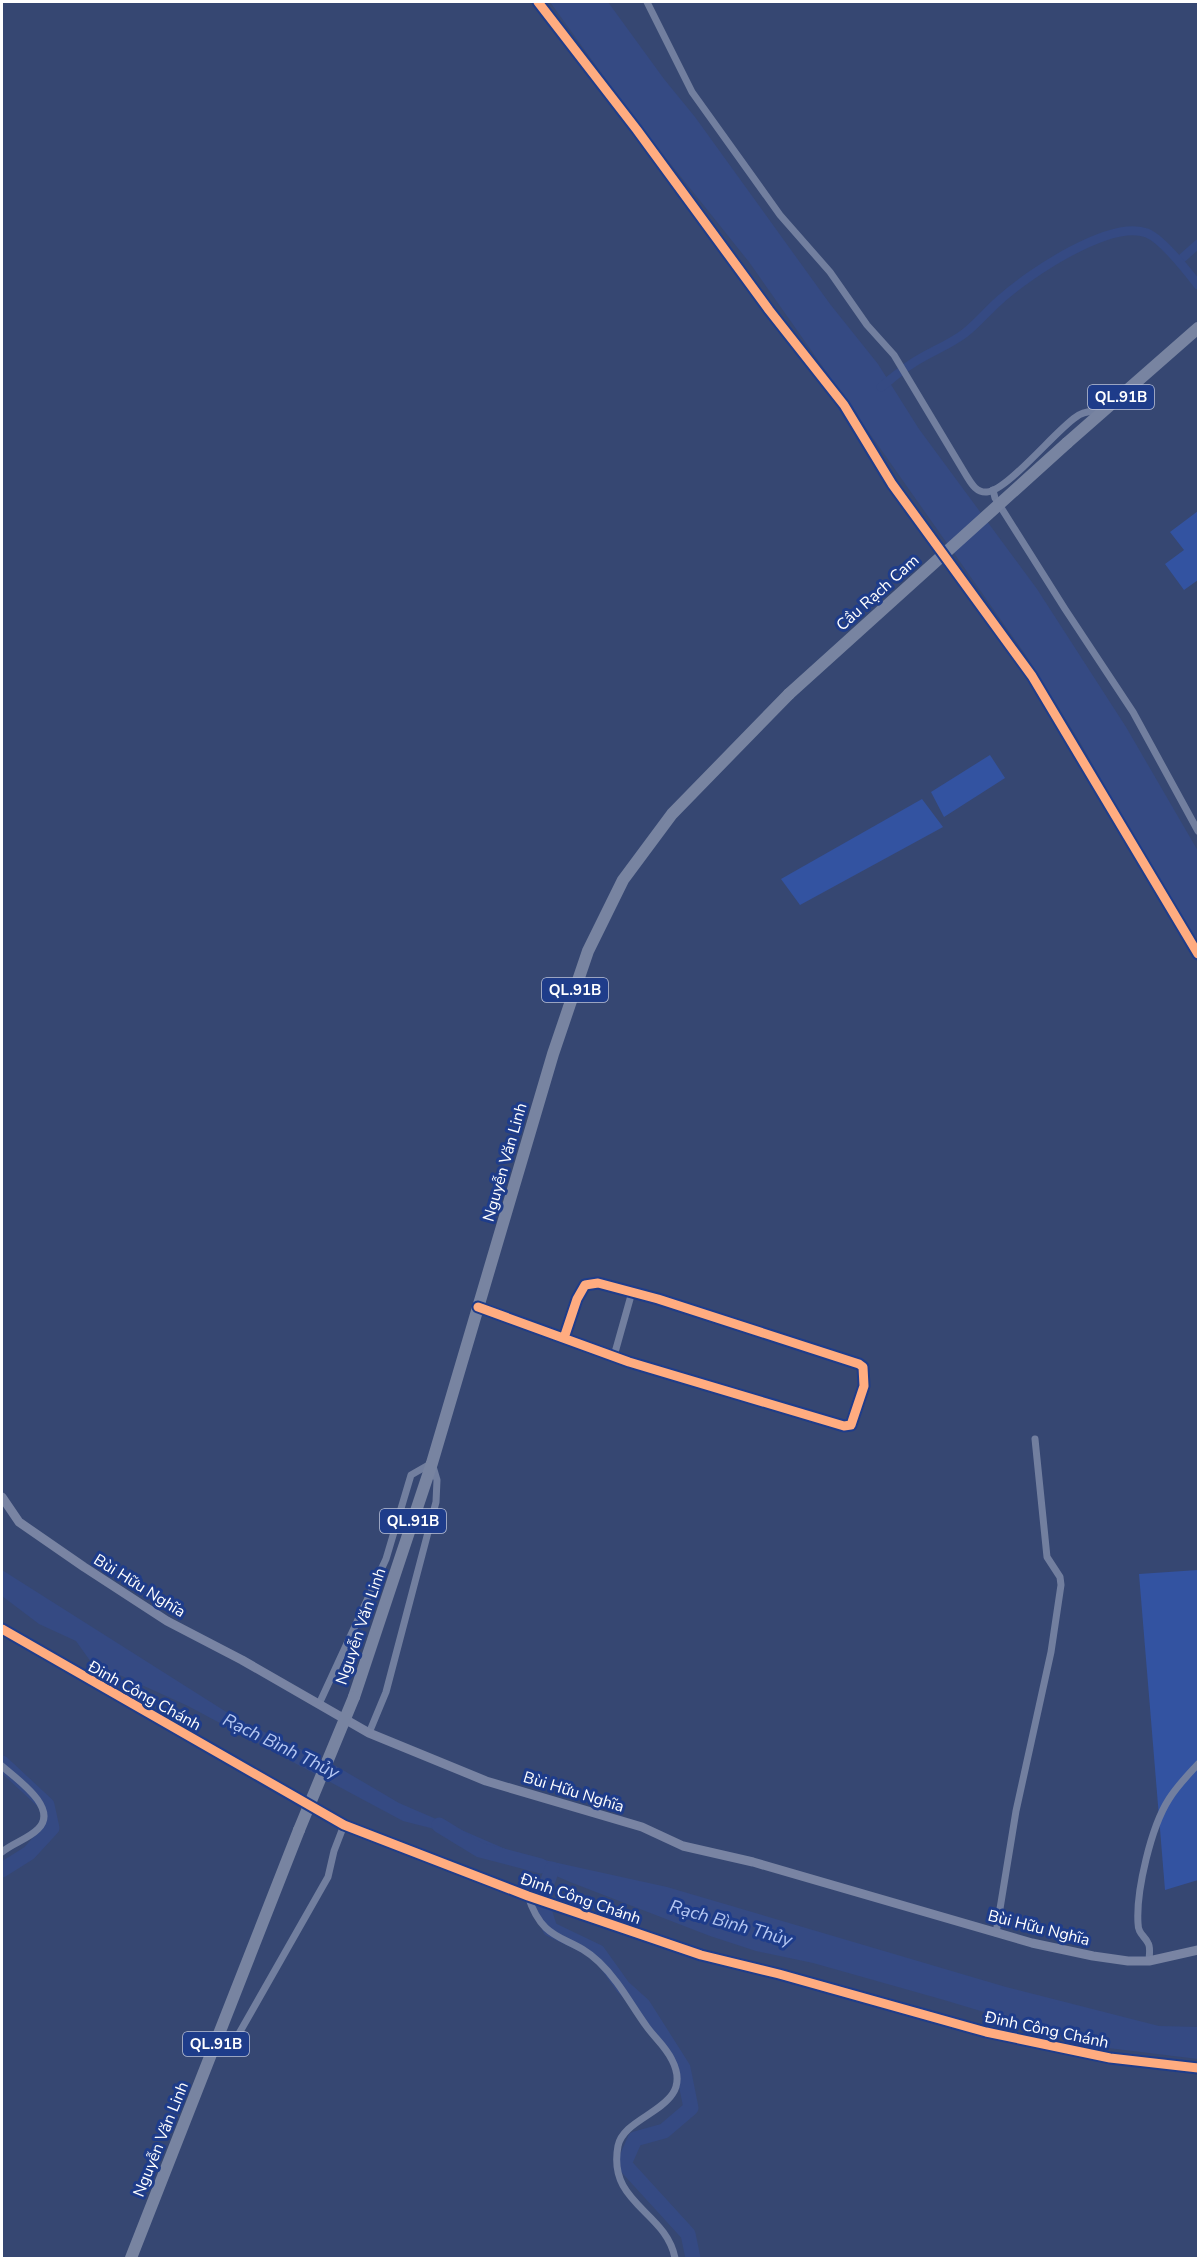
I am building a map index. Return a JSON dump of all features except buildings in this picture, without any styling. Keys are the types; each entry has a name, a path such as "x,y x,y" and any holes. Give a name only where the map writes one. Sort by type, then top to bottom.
{"highway":[{"name":"QL.91B","path":"1108,409 1198,328"},
{"name":"Cầu Rạch Cam","path":"789,694 1067,443 1108,409"},
{"name":"Nguyễn Văn Linh","path":"131,2259 299,1830 354,1697 432,1463 553,1054 588,951 623,880 672,814 789,694"}],"main road":[{"name":"Bùi Hữu Nghĩa","path":"2,1497 19,1522 84,1568 174,1625 369,1732 486,1781 642,1827 683,1846 753,1862 996,1933 1092,1956 1128,1961 1149,1961 1198,1950"}],"street":[{"path":"538,2 637,130 769,310 844,405 892,484 1032,676 1198,954"},
{"path":"646,2 692,92 780,215 830,272 867,325 894,355 973,485 980,491 993,490 1023,467 1075,417 1086,412 1108,409"},
{"path":"993,490 995,498 1023,544 1133,712 1198,831"},
{"path":"478,1307 564,1338 614,1356 844,1426 851,1425 864,1386 863,1367 859,1364 598,1283 585,1286 577,1299 564,1338"},
{"path":"614,1356 632,1292"},
{"path":"996,1933 1016,1811 1051,1652 1061,1585 1060,1577 1047,1557 1035,1439"},
{"path":"319,1704 386,1559 411,1475 432,1463 437,1480 436,1502 386,1692 369,1732"},
{"name":"Đinh Công Chánh","path":"2,1629 345,1825 532,1898 701,1955 986,2032 1110,2058 1198,2068"},
{"path":"1149,1961 1149,1944 1139,1931 1138,1920 1142,1881 1151,1844 1169,1799 1198,1764"},
{"path":"2,1766 34,1795 45,1813 39,1828 2,1851"},
{"path":"212,2054 222,2051 237,2037 328,1877 345,1825"},
{"path":"532,1898 538,1920 551,1933 591,1955 604,1967 666,2050 676,2069 674,2093 660,2107 624,2134 619,2140 616,2154 616,2169 622,2187 666,2237 675,2259"}],"shaded area":[{"path":"1198,511 1198,580 1184,590 1165,564 1184,550 1170,532"},
{"path":"990,755 1005,778 944,817 931,792"},
{"path":"922,799 943,827 800,905 781,879"},
{"path":"1198,1570 1198,1880 1165,1890 1139,1574"}],"water":[{"path":"550,2 608,2 695,117 830,304 878,364 919,429 1037,589 1126,727 1198,851 1198,944 1081,744 1027,657 749,262 633,117"},
{"name":"Rạch Bình Thủy","path":"2,1570 239,1720 336,1766 399,1803 517,1854 667,1887 1006,1987 1159,2026 1198,2027 1198,2059 1100,2047 813,1963 756,1951 710,1936 570,1882 466,1837 403,1821 188,1706 91,1662 76,1641 39,1624 2,1596"}],"waterway":[{"path":"881,387 903,370 965,333 1014,288 1050,263 1092,241 1113,234 1131,231 1153,236 1174,256 1198,285"},
{"path":"1179,261 1198,244"},
{"path":"2,1763 47,1805 52,1828 29,1853 2,1870"},
{"name":"Rạch Bình Thủy","path":"439,1825 480,1850 541,1866"},
{"path":"552,1869 541,1900 550,1929 598,1952 623,1987 643,2005 683,2068 691,2108 664,2131 635,2139 624,2164 688,2234 693,2258"}],"cycle path":[{"path":"538,2 637,130 769,310 844,405 892,484 1032,676 1198,954"},
{"path":"478,1307 629,1362 844,1426 851,1425 864,1386 863,1367 859,1364 658,1299 598,1283 585,1285 577,1299 564,1338"},
{"path":"2,1629 344,1825 528,1896 701,1955 779,1974 986,2032 1110,2058 1198,2068"}]}
